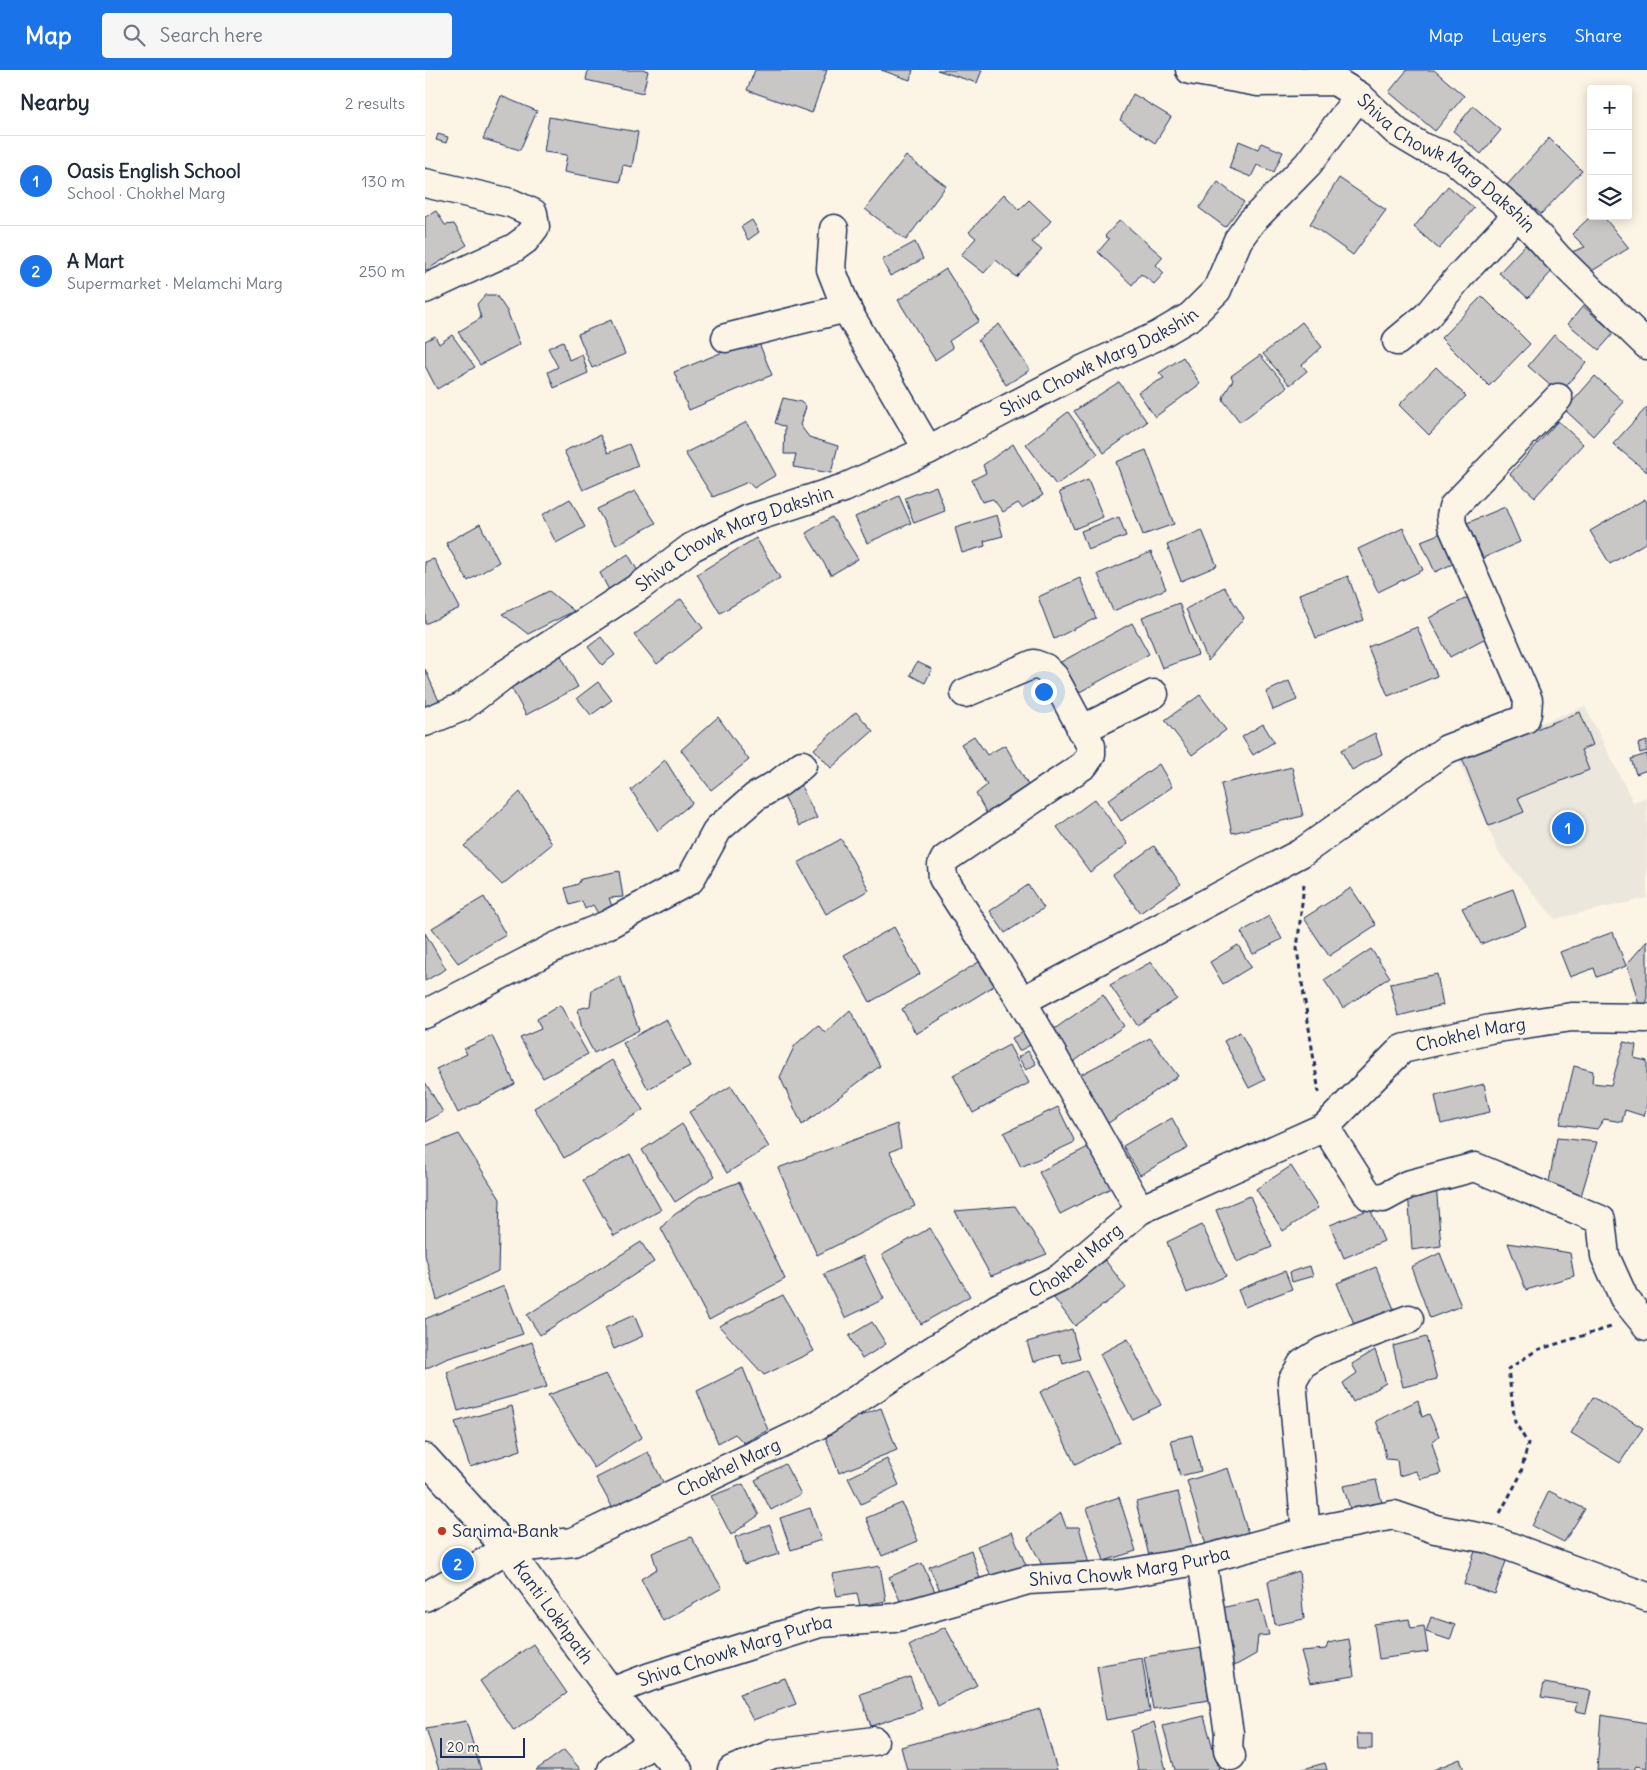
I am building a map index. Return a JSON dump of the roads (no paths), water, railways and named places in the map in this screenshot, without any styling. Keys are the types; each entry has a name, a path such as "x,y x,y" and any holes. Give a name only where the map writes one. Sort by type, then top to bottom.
{"street":[{"path":"1190,70 1258,82 1335,81 1359,96"},
{"name":"Shiva Chowk Marg Dakshin","path":"425,722 462,707 504,675 639,587 692,547 749,519 844,488 927,450 1084,369 1157,336 1198,311 1217,290 1238,240 1251,222 1308,164 1359,96 1397,132 1424,148 1452,158 1518,214 1557,257 1647,346"},
{"path":"425,184 511,203 533,214 535,227 525,240 514,248 425,289"},
{"path":"1397,341 1427,316 1460,276 1518,214"},
{"path":"834,229 831,269 847,308 927,450"},
{"path":"726,338 847,308"},
{"path":"1022,1000 1301,853 1447,749 1525,719 1528,700 1452,525 1451,516 1453,507 1558,398"},
{"path":"965,693 1034,664 1045,668 1054,677 1091,746 1091,755 1084,765 945,859 942,866 943,878 1022,1000 1140,1210"},
{"path":"1081,730 1154,694"},
{"path":"425,1014 555,947 607,925 690,880 718,829 755,796 779,783 802,765"},
{"name":"Chokhel Marg","path":"507,1549 573,1542 816,1426 998,1308 1060,1278 1140,1210 1325,1127 1402,1049 1489,1029 1572,1017 1647,1018"},
{"path":"1325,1127 1369,1196 1383,1198 1407,1185 1475,1167 1601,1220 1605,1256 1624,1298 1644,1322"},
{"path":"1306,1532 1292,1380 1302,1364 1323,1351 1409,1319"},
{"name":"Kanti Lokhpath","path":"425,1458 507,1549 611,1692 678,1770"},
{"name":"Shiva Chowk Marg Purba","path":"611,1692 650,1677 820,1623 894,1618 1028,1580 1116,1575 1202,1560 1306,1532 1394,1515 1435,1529 1489,1539 1647,1597"},
{"path":"425,1597 507,1549"},
{"path":"1202,1560 1229,1733 1228,1750 1231,1756"},
{"path":"732,1770 773,1754 874,1741"},
{"path":"612,1770 654,1742"}],"place":[{"name":"Oasis English School","path":"1568,828"},
{"name":"Sanima Bank","path":"442,1531"},
{"name":"A Mart","path":"458,1564"}]}
